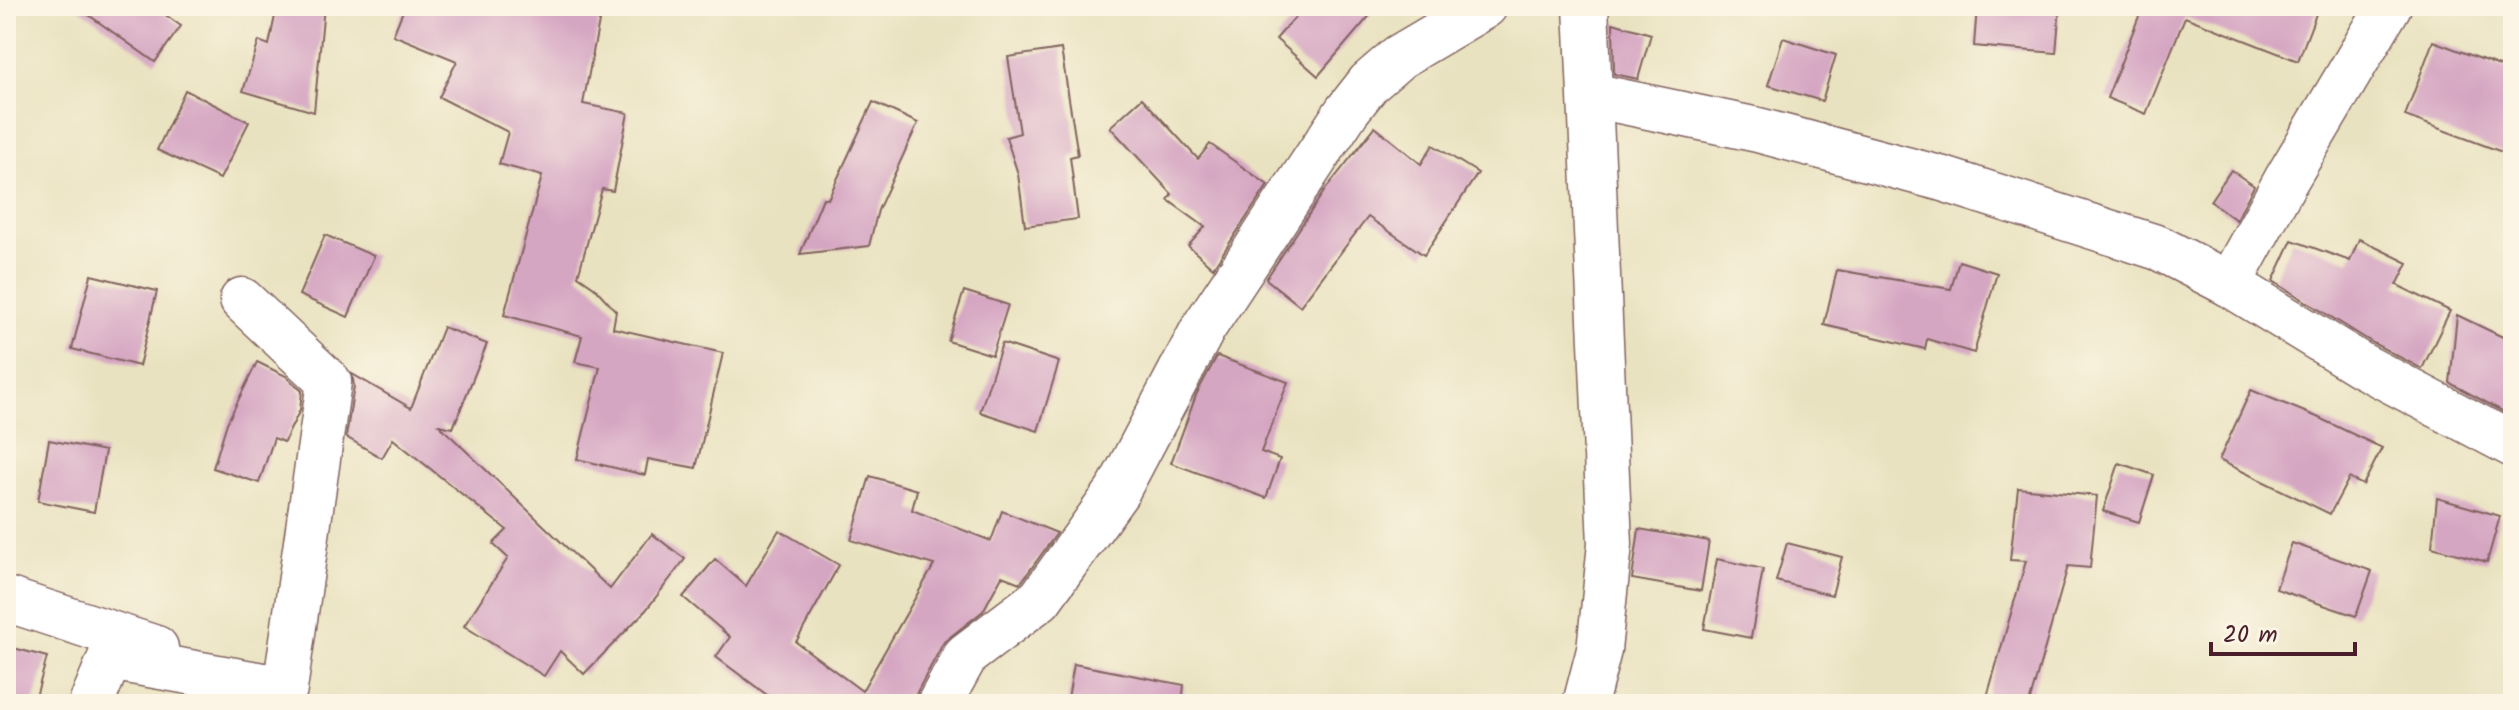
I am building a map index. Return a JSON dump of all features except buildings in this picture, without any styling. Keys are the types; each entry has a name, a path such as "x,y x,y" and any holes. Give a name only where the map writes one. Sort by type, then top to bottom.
{"street":[{"path":"939,704 966,655 1040,599 1117,492 1204,327 1362,92 1399,57 1485,6"},
{"path":"1585,704 1599,650 1610,544 1586,6"},
{"path":"2229,284 2286,180 2389,6"},
{"path":"1591,95 1758,130 1943,179 2159,248 2229,284 2361,365 2513,445"},
{"path":"242,300 329,382 301,696"},
{"path":"6,599 301,696"},
{"path":"91,704 110,658 301,696"}]}
